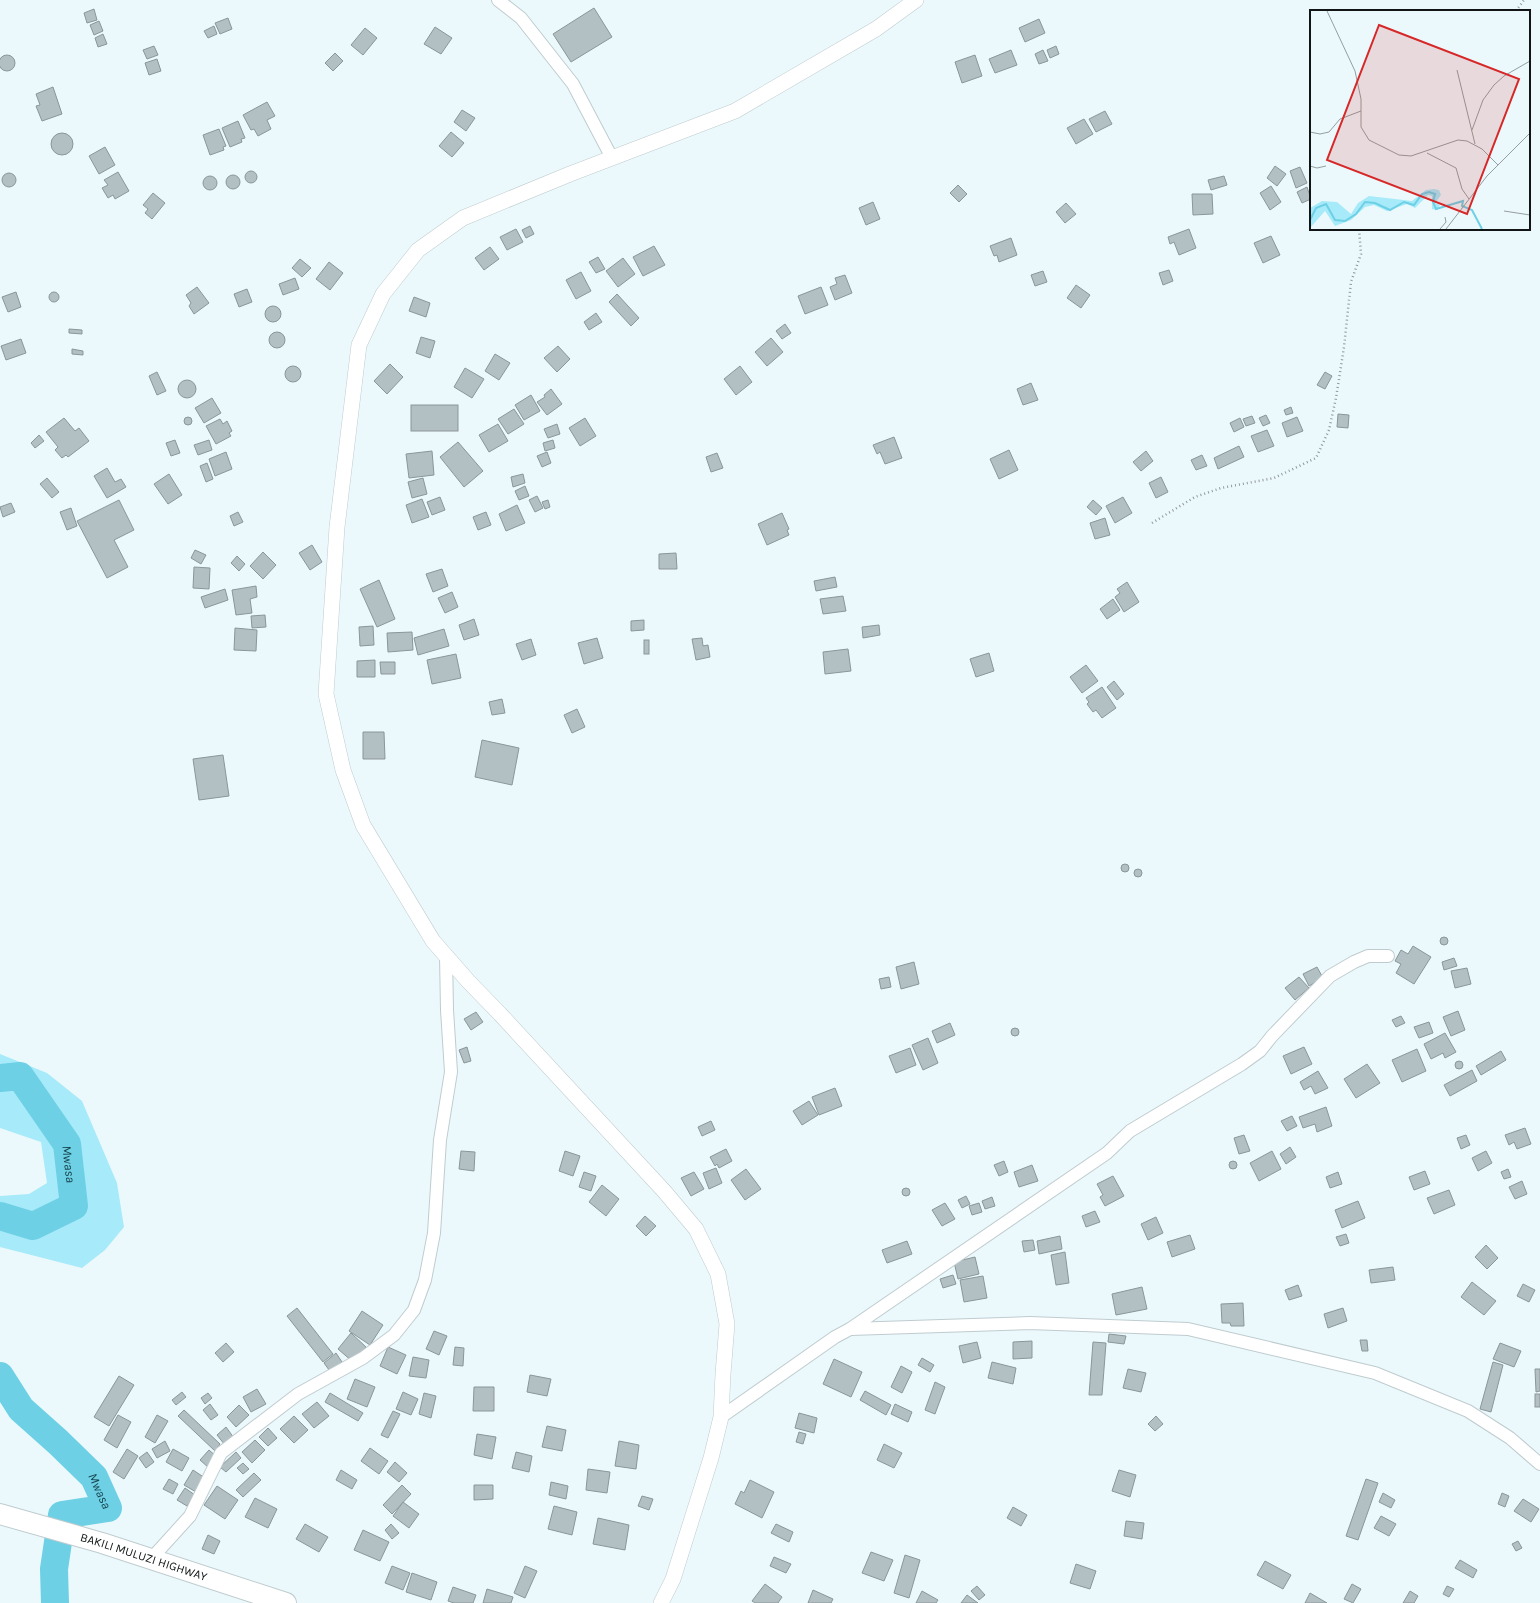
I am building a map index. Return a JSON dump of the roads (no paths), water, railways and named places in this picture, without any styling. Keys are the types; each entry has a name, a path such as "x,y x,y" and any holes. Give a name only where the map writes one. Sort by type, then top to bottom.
{"highway":[{"name":"BAKILI MULUZI HIGHWAY","path":"0,1514 102,1543 286,1603"}],"street":[{"path":"498,0 521,18 573,84 612,158"},
{"path":"661,1603 673,1579 711,1458 722,1417 723,1374 727,1324 718,1274 696,1229 664,1190 433,941 363,825 343,770 326,694 337,527 359,344 382,294 418,250 463,218 612,158 735,111 876,29 916,0"},
{"path":"151,1559 190,1516 222,1453 298,1394 317,1382 342,1371 369,1354 394,1335 414,1310 425,1280 434,1233 440,1140 451,1072 447,1010 446,956"},
{"path":"722,1417 834,1338 850,1330 1107,1153 1130,1131 1242,1064 1260,1051 1272,1036 1330,976 1354,962 1368,956 1388,956"},
{"path":"850,1330 1030,1323 1188,1329 1375,1373 1468,1411 1510,1438 1540,1464"}],"waterway":[{"name":"Mwasa","path":"0,1078 20,1076 67,1144 74,1206 33,1226 0,1216"},
{"name":"Mwasa","path":"0,1376 21,1409 94,1477 108,1508 62,1515 54,1569 55,1603"}]}
